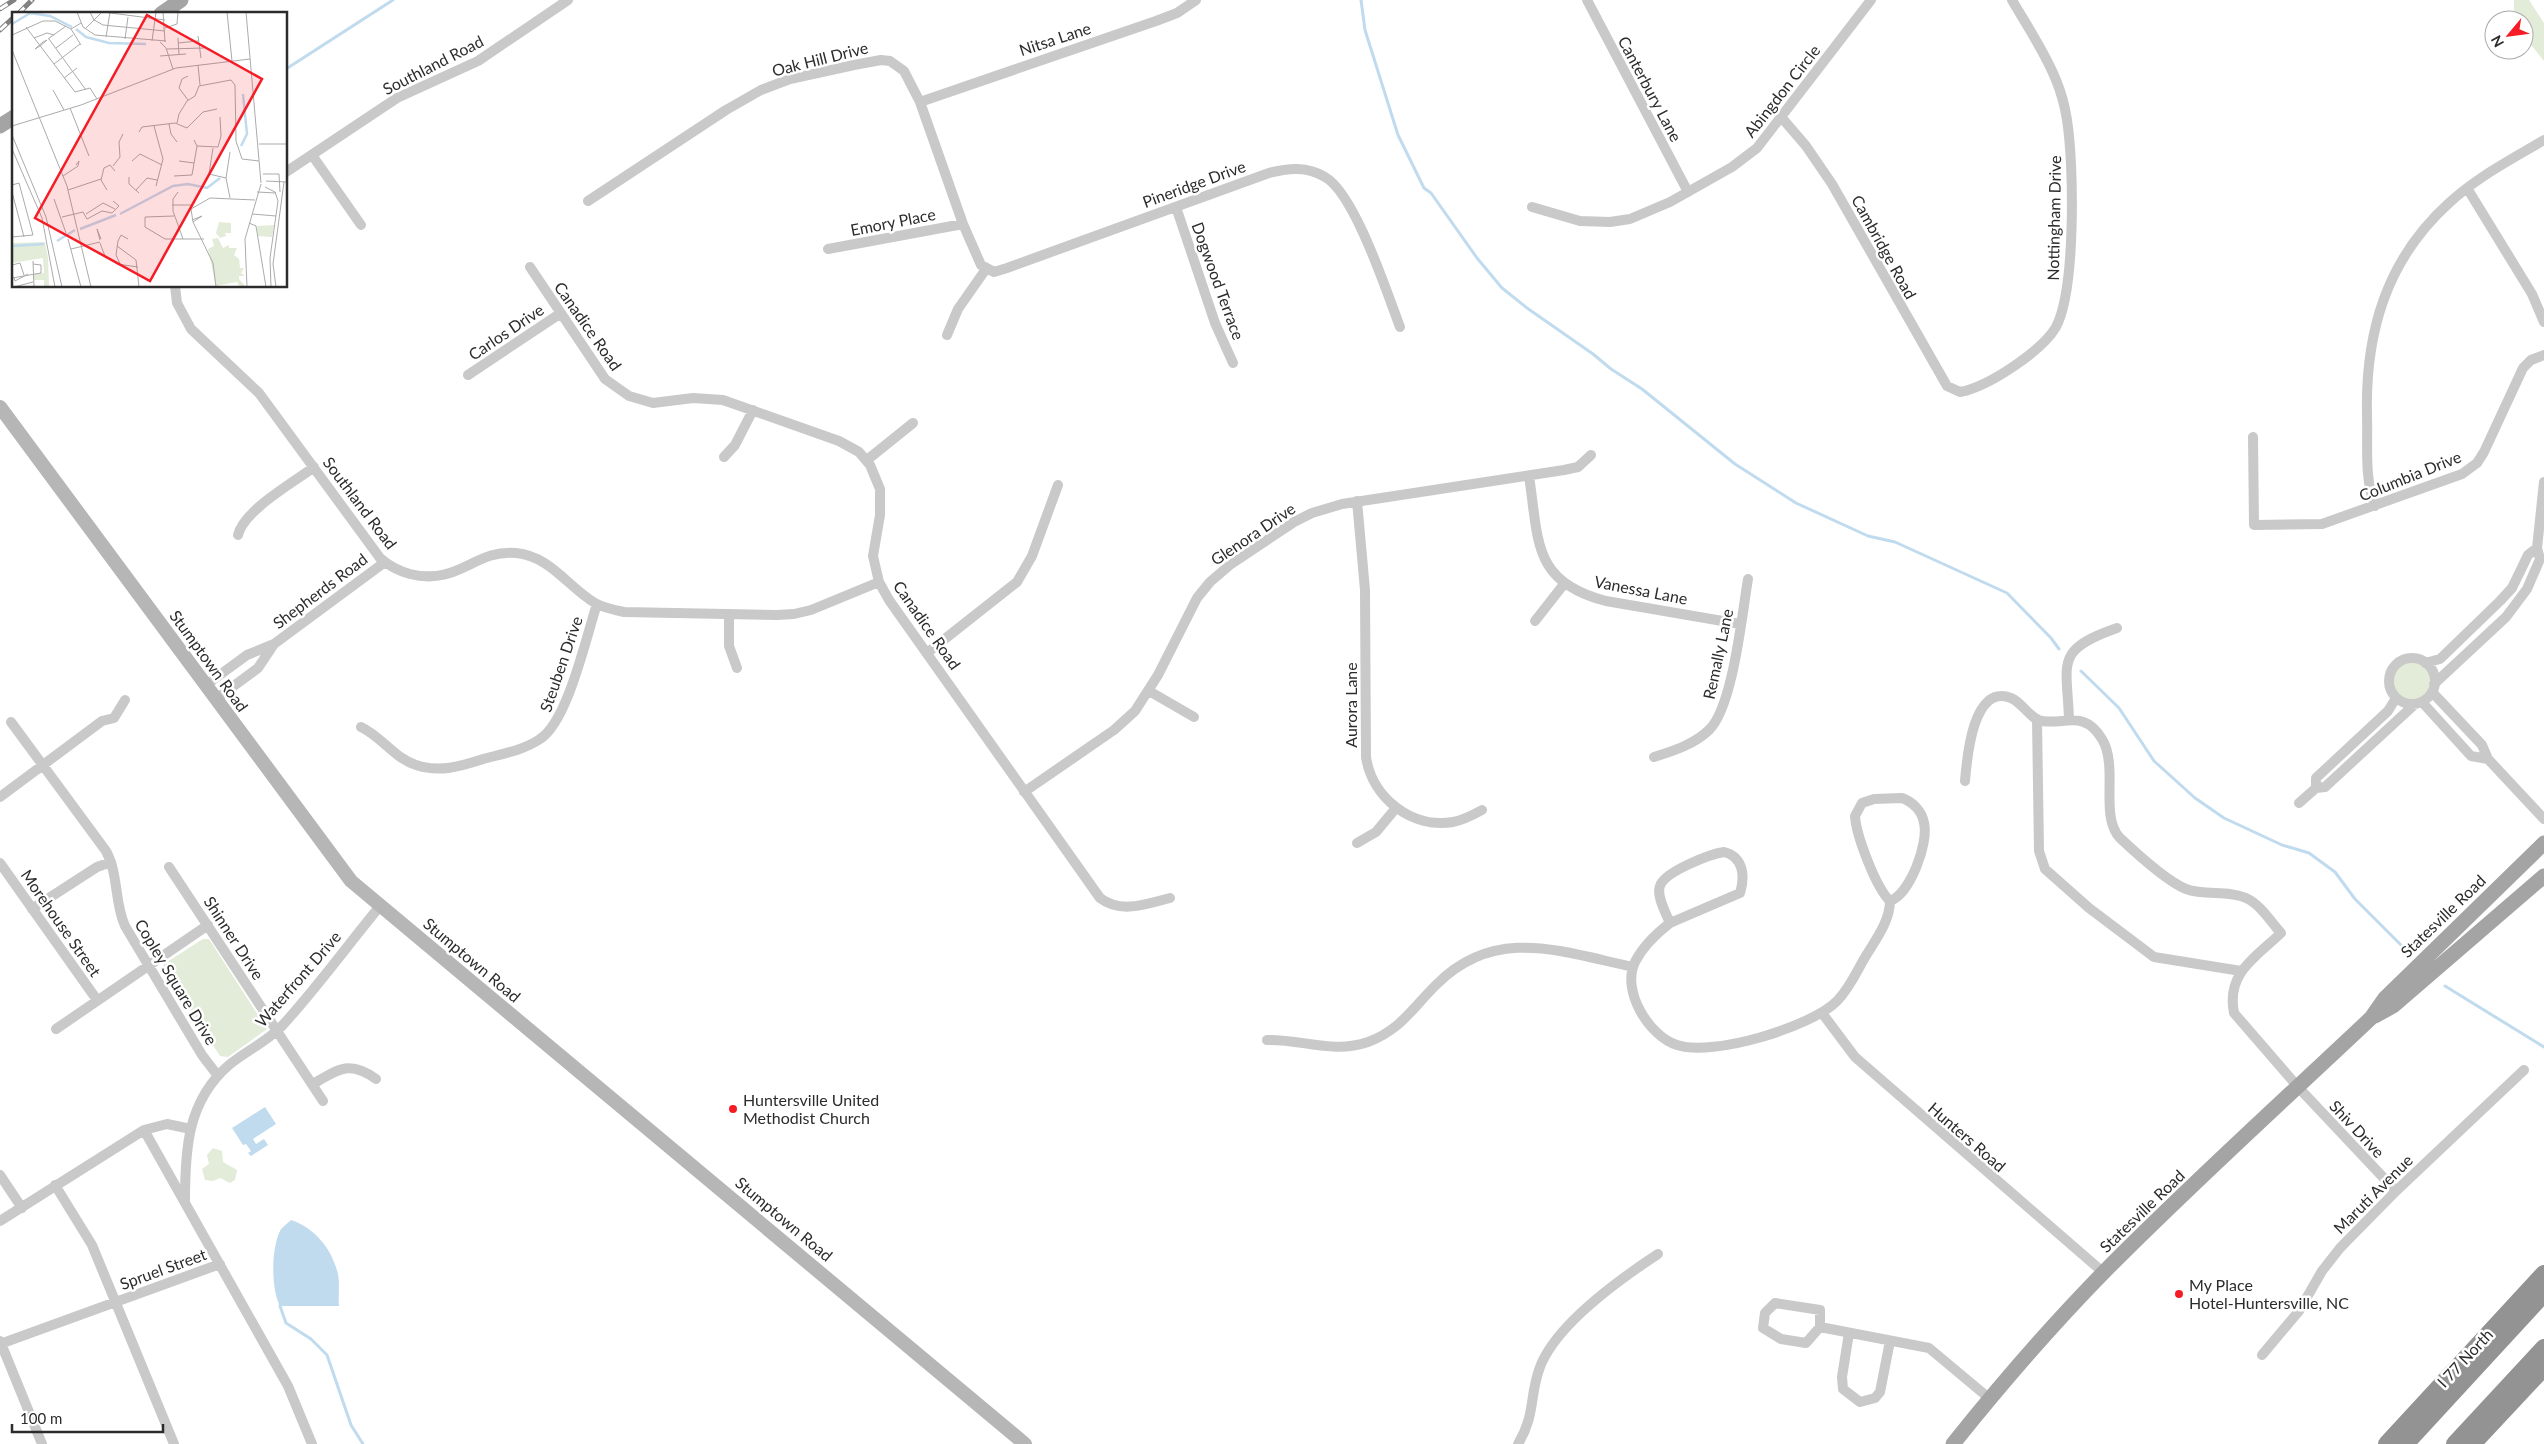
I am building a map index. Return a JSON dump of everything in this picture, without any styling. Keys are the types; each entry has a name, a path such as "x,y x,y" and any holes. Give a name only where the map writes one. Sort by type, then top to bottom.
{"highway":[{"name":"I 77 North","path":"2387,1444 2544,1274"},
{"path":"2405,1444 2544,1293"},
{"path":"2455,1444 2544,1348"},
{"path":"2472,1444 2544,1367"}],"main road":[{"path":"164,12 181,0"},
{"path":"0,126 12,117"},
{"name":"Statesville Road","path":"1953,1444 2104,1273 2371,1018 2385,998 2544,843"},
{"name":"Statesville Road","path":"2371,1018 2392,1006 2544,876"}],"street":[{"name":"Southland Road","path":"288,171 409,91 445,78 478,61 568,0"},
{"name":"Nitsa Lane","path":"920,102 1156,21 1177,13 1196,0"},
{"name":"Canterbury Lane","path":"1586,0 1688,192"},
{"name":"Abingdon Circle","path":"1532,207 1574,220 1610,222 1648,213 1688,192 1746,157 1757,148 1782,118 1871,0"},
{"name":"Nottingham Drive","path":"1957,392 1968,391 1989,380 2047,340 2057,325 2068,287 2071,200 2067,117 2048,61 2012,0"},
{"name":"Oak Hill Drive","path":"588,201 761,90 790,79 881,60 890,61 904,71 920,102 963,224 978,260 986,269"},
{"name":"Cambridge Road","path":"1782,118 1806,146 1824,173 1947,386 1957,392"},
{"path":"2375,506 2368,470 2368,368 2374,325 2390,283 2412,245 2449,202 2467,188 2544,140"},
{"path":"312,155 361,225"},
{"name":"Pineridge Drive","path":"986,269 994,272 1007,268 1281,170 1305,170 1325,177 1338,188 1358,224 1400,327"},
{"path":"2467,188 2532,294 2544,322"},
{"name":"Dogwood Terrace","path":"1176,207 1215,323 1232,363"},
{"name":"Emory Place","path":"828,249 963,224"},
{"name":"Canadice Road","path":"530,267 605,379 629,396 642,402 662,403 708,397 723,400 839,441 859,452 867,460 880,489 880,515 873,556 879,582 927,653 1100,898 1112,905 1124,907 1136,907 1170,898"},
{"path":"947,334 958,309 986,269"},
{"name":"Southland Road","path":"175,288 177,303 191,329 259,394 384,562 405,572 433,577 460,571 487,557 513,552 525,554 548,564 597,604 624,612 794,614 811,610 879,582"},
{"name":"Carlos Drive","path":"468,375 561,313"},
{"name":"Columbia Drive","path":"2252,437 2254,525 2315,525 2375,506 2472,468 2484,452 2523,368 2531,360 2544,355"},
{"name":"Stumptown Road","path":"0,406 336,865 351,881 1025,1444"},
{"path":"724,457 735,445 753,410"},
{"path":"867,460 913,423"},
{"name":"Glenora Drive","path":"1024,792 1125,721 1149,691 1197,598 1210,582 1231,564 1294,522 1326,508 1357,501 1578,467 1591,455"},
{"path":"238,535 242,524 252,512 314,467"},
{"name":"Vanessa Lane","path":"1529,476 1543,556 1564,584 1587,596 1606,601 1740,624"},
{"path":"2299,803 2316,788 2325,787 2418,703 2506,617 2521,598 2540,559 2538,548 2544,482"},
{"path":"927,653 1017,582 1032,556 1058,485"},
{"name":"Aurora Lane","path":"1357,501 1365,590 1366,757 1370,774 1375,786 1396,808 1424,820 1450,822 1462,820 1482,810"},
{"path":"2425,663 2440,658 2500,601 2512,588 2528,555 2538,548"},
{"name":"Shepherds Road","path":"206,685 247,655 274,644 384,562"},
{"name":"Remally Lane","path":"1654,757 1696,741 1717,720 1726,698 1748,578"},
{"path":"1535,621 1564,584"},
{"name":"Steuben Drive","path":"361,726 375,734 402,759 428,768 454,768 530,745 552,729 564,706 597,604"},
{"path":"729,614 729,646 737,668"},
{"path":"2069,719 2065,679 2068,658 2081,644 2117,628"},
{"name":"Shepherds Road","path":"216,699 258,668 274,644"},
{"path":"2488,759 2471,756 2418,703 2401,702 2396,698 2391,692 2389,678 2396,664 2410,658 2425,663 2432,672 2433,688 2482,745 2488,759 2544,819"},
{"path":"1149,691 1194,717"},
{"path":"1965,781 1972,736 1980,708 1986,700 1999,696 2011,698 2037,719 2069,719 2092,727 2102,737 2108,751 2111,768 2112,825 2119,836 2173,882 2188,889 2247,898 2281,933 2241,971 2154,957 2089,908 2045,869 2039,851 2037,719"},
{"path":"2316,788 2316,778 2388,711 2396,698"},
{"path":"0,797 102,721 114,718 125,700"},
{"name":"Copley Square Drive","path":"11,722 42,767 106,851 111,862 121,919 202,1056 218,1076"},
{"path":"1670,923 1659,892 1660,886 1667,877 1715,854 1731,854 1736,859 1744,875 1740,893 1670,923 1649,942 1634,967 1634,992 1641,1014 1646,1022 1665,1040 1690,1049 1777,1034 1822,1013 1838,1001 1850,985 1884,923 1890,901 1903,893 1913,876 1925,834 1925,824 1914,805 1902,798 1874,799 1862,803 1855,816 1855,822 1874,874 1882,892 1890,901"},
{"path":"1357,843 1376,832 1396,808"},
{"path":"32,909 97,867 111,862"},
{"name":"Morehouse Street","path":"0,863 97,1000"},
{"name":"Shinner Drive","path":"170,867 323,1100"},
{"name":"Waterfront Drive","path":"185,1201 186,1150 191,1129 201,1102 218,1076 277,1030 380,906"},
{"path":"56,1029 208,925"},
{"path":"1267,1040 1287,1040 1317,1047 1338,1048 1367,1042 1396,1028 1449,972 1470,959 1500,949 1528,946 1634,967"},
{"name":"Shiv Drive","path":"2241,971 2234,982 2231,998 2234,1013 2298,1087 2396,1191"},
{"name":"Hunters Road","path":"1822,1013 1854,1058 2104,1273"},
{"path":"313,1084 337,1069 351,1068 363,1070 376,1079"},
{"name":"Maruti Avenue","path":"2262,1355 2299,1311 2332,1258 2396,1191 2524,1070"},
{"path":"0,1221 54,1185 144,1130 167,1124 191,1129"},
{"path":"144,1130 288,1386 312,1444"},
{"path":"0,1176 22,1208"},
{"name":"Spruel Street","path":"54,1185 92,1245 174,1444"},
{"path":"1518,1444 1529,1423 1536,1381 1549,1347 1558,1335 1611,1289 1658,1254"},
{"name":"Spruel Street","path":"0,1343 220,1264"},
{"path":"1775,1302 1820,1310 1820,1327 1806,1343 1781,1339 1763,1328 1765,1313 1775,1302"},
{"path":"1820,1327 1929,1348 1990,1400"},
{"path":"1849,1333 1842,1377 1844,1389 1860,1402 1875,1398 1880,1392 1890,1341"},
{"path":"0,1343 42,1444"}],"green space":[{"path":"2514,0 2529,0 2544,23 2544,61 2534,48 2534,10 2514,10"},
{"path":"2412,658 2425,662 2431,668 2435,681 2431,694 2425,700 2412,704 2399,700 2393,694 2389,681 2393,668 2399,662"},
{"path":"203,939 209,939 267,1029 228,1057 220,1056 163,968 164,964"},
{"path":"213,1148 222,1151 223,1162 237,1170 235,1180 230,1183 220,1178 213,1181 205,1180 202,1169 209,1164 207,1155"}],"water":[{"path":"265,1107 276,1124 253,1139 256,1144 264,1139 268,1145 251,1156 248,1153 251,1151 246,1144 243,1145 232,1128"},
{"path":"291,1220 308,1228 315,1234 332,1256 338,1274 339,1306 280,1306 275,1290 273,1269 275,1248 280,1231"}],"waterway":[{"path":"288,68 393,0"},
{"path":"1361,0 1365,30 1398,135 1424,188 1431,193 1477,258 1502,288 1611,369 1642,389 1735,464 1796,503 1868,536 1895,542 2007,593 2051,638 2059,649"},
{"path":"2081,671 2119,708 2154,761 2195,798 2224,818 2282,845 2309,853 2335,872 2355,899 2408,952"},
{"path":"2445,986 2544,1047"},
{"path":"281,1303 280,1306 286,1323 311,1339 327,1355 351,1425 363,1444"}],"railway":[{"path":"0,9 14,0"},
{"path":"20,12 32,0"},
{"path":"0,30 12,19"}],"place":[{"name":"Huntersville United Methodist Church","path":"733,1109"},
{"name":"My Place Hotel-Huntersville, NC","path":"2179,1294"}]}
